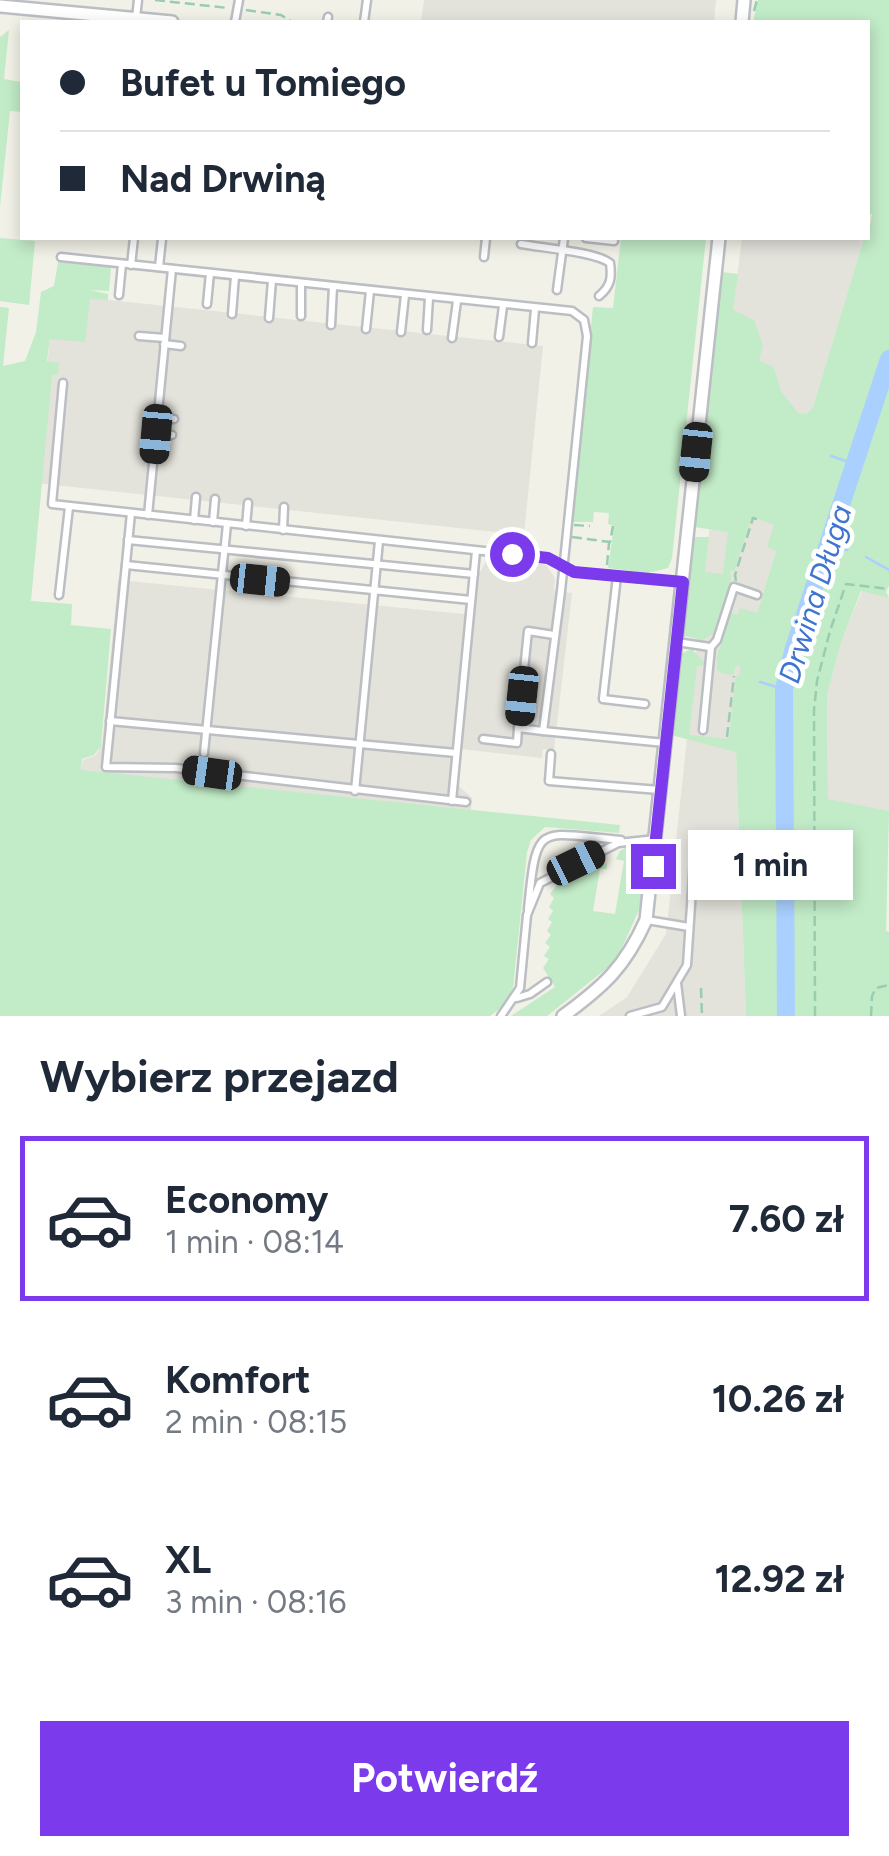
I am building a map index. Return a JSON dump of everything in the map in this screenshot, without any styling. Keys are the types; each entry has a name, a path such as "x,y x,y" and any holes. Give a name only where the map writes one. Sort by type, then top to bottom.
{"street":[{"path":"0,6 44,4 154,20"},
{"path":"563,1016 617,973 646,920 719,240"}],"lane":[{"path":"136,18 138,0"},
{"path":"119,295 133,240"},
{"path":"159,268 162,240"},
{"path":"484,256 486,240"},
{"path":"557,290 564,240"},
{"path":"605,240 614,241"},
{"path":"521,244 600,254 610,263 612,276 599,296"},
{"path":"61,257 572,311 584,320 563,566 542,731"},
{"path":"148,515 172,269"},
{"path":"207,304 210,274"},
{"path":"232,314 235,276"},
{"path":"269,318 272,280"},
{"path":"301,284 301,316"},
{"path":"330,325 333,287"},
{"path":"366,328 370,291"},
{"path":"401,332 405,295"},
{"path":"427,330 430,298"},
{"path":"452,338 457,301"},
{"path":"499,337 503,306"},
{"path":"532,343 536,309"},
{"path":"139,336 181,346"},
{"path":"64,383 52,504 548,558 574,572 683,582"},
{"path":"157,418 174,418"},
{"path":"156,434 172,434"},
{"path":"194,520 196,497"},
{"path":"212,522 215,499"},
{"path":"246,526 248,503"},
{"path":"60,595 69,506"},
{"path":"282,530 284,507"},
{"path":"131,513 106,766 176,768 466,802"},
{"path":"204,753 228,524"},
{"path":"128,540 474,574"},
{"path":"355,791 378,541"},
{"path":"452,801 476,552"},
{"path":"126,565 471,600"},
{"path":"617,576 602,699 646,704"},
{"path":"703,730 711,647 717,640 734,588 757,595"},
{"path":"483,740 516,743 528,632 554,635"},
{"path":"677,642 711,647"},
{"path":"110,721 456,753"},
{"path":"518,728 666,743"},
{"path":"551,754 549,781 660,790"},
{"path":"501,1016 516,998 522,978 535,848 544,838 556,835 633,841"},
{"path":"528,915 545,878 618,843 656,838"},
{"path":"630,1016 662,1007 687,965 694,860"},
{"path":"646,920 689,927"},
{"path":"516,998 530,994 546,982"},
{"path":"677,982 682,1016"}],"path":[{"path":"155,0 231,9"},
{"path":"240,10 281,14 288,20"},
{"path":"734,588 753,518 760,520"},
{"path":"567,524 590,526"},
{"path":"606,570 613,526"},
{"path":"572,537 610,542"},
{"path":"815,1016 813,743 817,681 846,584 889,589"},
{"path":"727,738 734,676"},
{"path":"871,1016 876,988 889,984"},
{"path":"701,988 702,1016"}],"shaded area":[{"path":"424,0 716,0 714,20 421,20"},
{"path":"742,240 863,240 813,407 806,414 798,414 781,391 774,367 759,360 733,310"},
{"path":"90,298 543,346 524,535 35,483 50,339"},
{"path":"719,440 784,524 753,626 736,752 746,1016 599,1016 627,997 666,934"},
{"path":"487,559 488,564 534,570 537,563 546,565 555,578 554,591 572,593 554,750 543,749 542,758 461,749 459,786 472,798 471,810 81,771 83,760 96,755 102,744 118,580 474,615 478,576"},
{"path":"862,591 889,598 889,811 828,800 827,695 841,643"}],"green space":[{"path":"758,0 889,0 889,598 861,591 827,695 828,799 889,811 889,1016 746,1016 736,752 671,735 680,654 692,649 704,666 697,666 689,735 729,739 736,676 741,667 736,665 733,675 721,673 717,656 731,613 738,615 740,608 757,613 776,551 767,547 774,525 752,517 734,571 730,571 731,580 714,633 703,640 684,636 693,537 709,537 705,572 723,574 728,532 694,527 721,272 738,274 733,310 754,320 763,346 759,360 774,367 781,391 798,413 806,414 813,407 863,240 870,240 870,20 753,20"},
{"path":"9,30 4,79 20,82 20,112 10,111 0,207 0,37"},
{"path":"0,238 35,241 29,305 0,301"},
{"path":"621,240 706,240 672,558 668,568 647,573 608,568 614,526 608,524 609,513 594,512 593,522 571,522 593,307 613,308"},
{"path":"58,262 111,267 109,291 89,290 108,294 108,300 90,299 85,342 50,339 47,361 59,363 58,375 52,375 31,601 72,604 71,625 111,629 101,746 94,755 82,759 81,770 620,825 619,833 545,827 531,840 513,988 503,1006 490,1016 0,1016 0,307 9,308 3,366 25,361 36,332 41,292 54,286"},
{"path":"627,847 643,853 647,862 639,910 616,961 547,1016 511,1016 555,987 543,968 549,959 544,956 550,947 545,943 551,935 547,931 553,911 549,907 554,898 550,894 556,886 607,863 607,869 600,869 593,911 615,914 624,861 616,859"}],"waterway":[{"name":"Drwina Długa","path":"786,1016 784,689 889,359"},
{"path":"831,456 855,464"},
{"path":"830,546 847,550"},
{"path":"866,557 889,570"},
{"path":"760,682 784,689"}],"route":[{"path":"512,554 548,558 574,572 683,582 653,866"}]}
